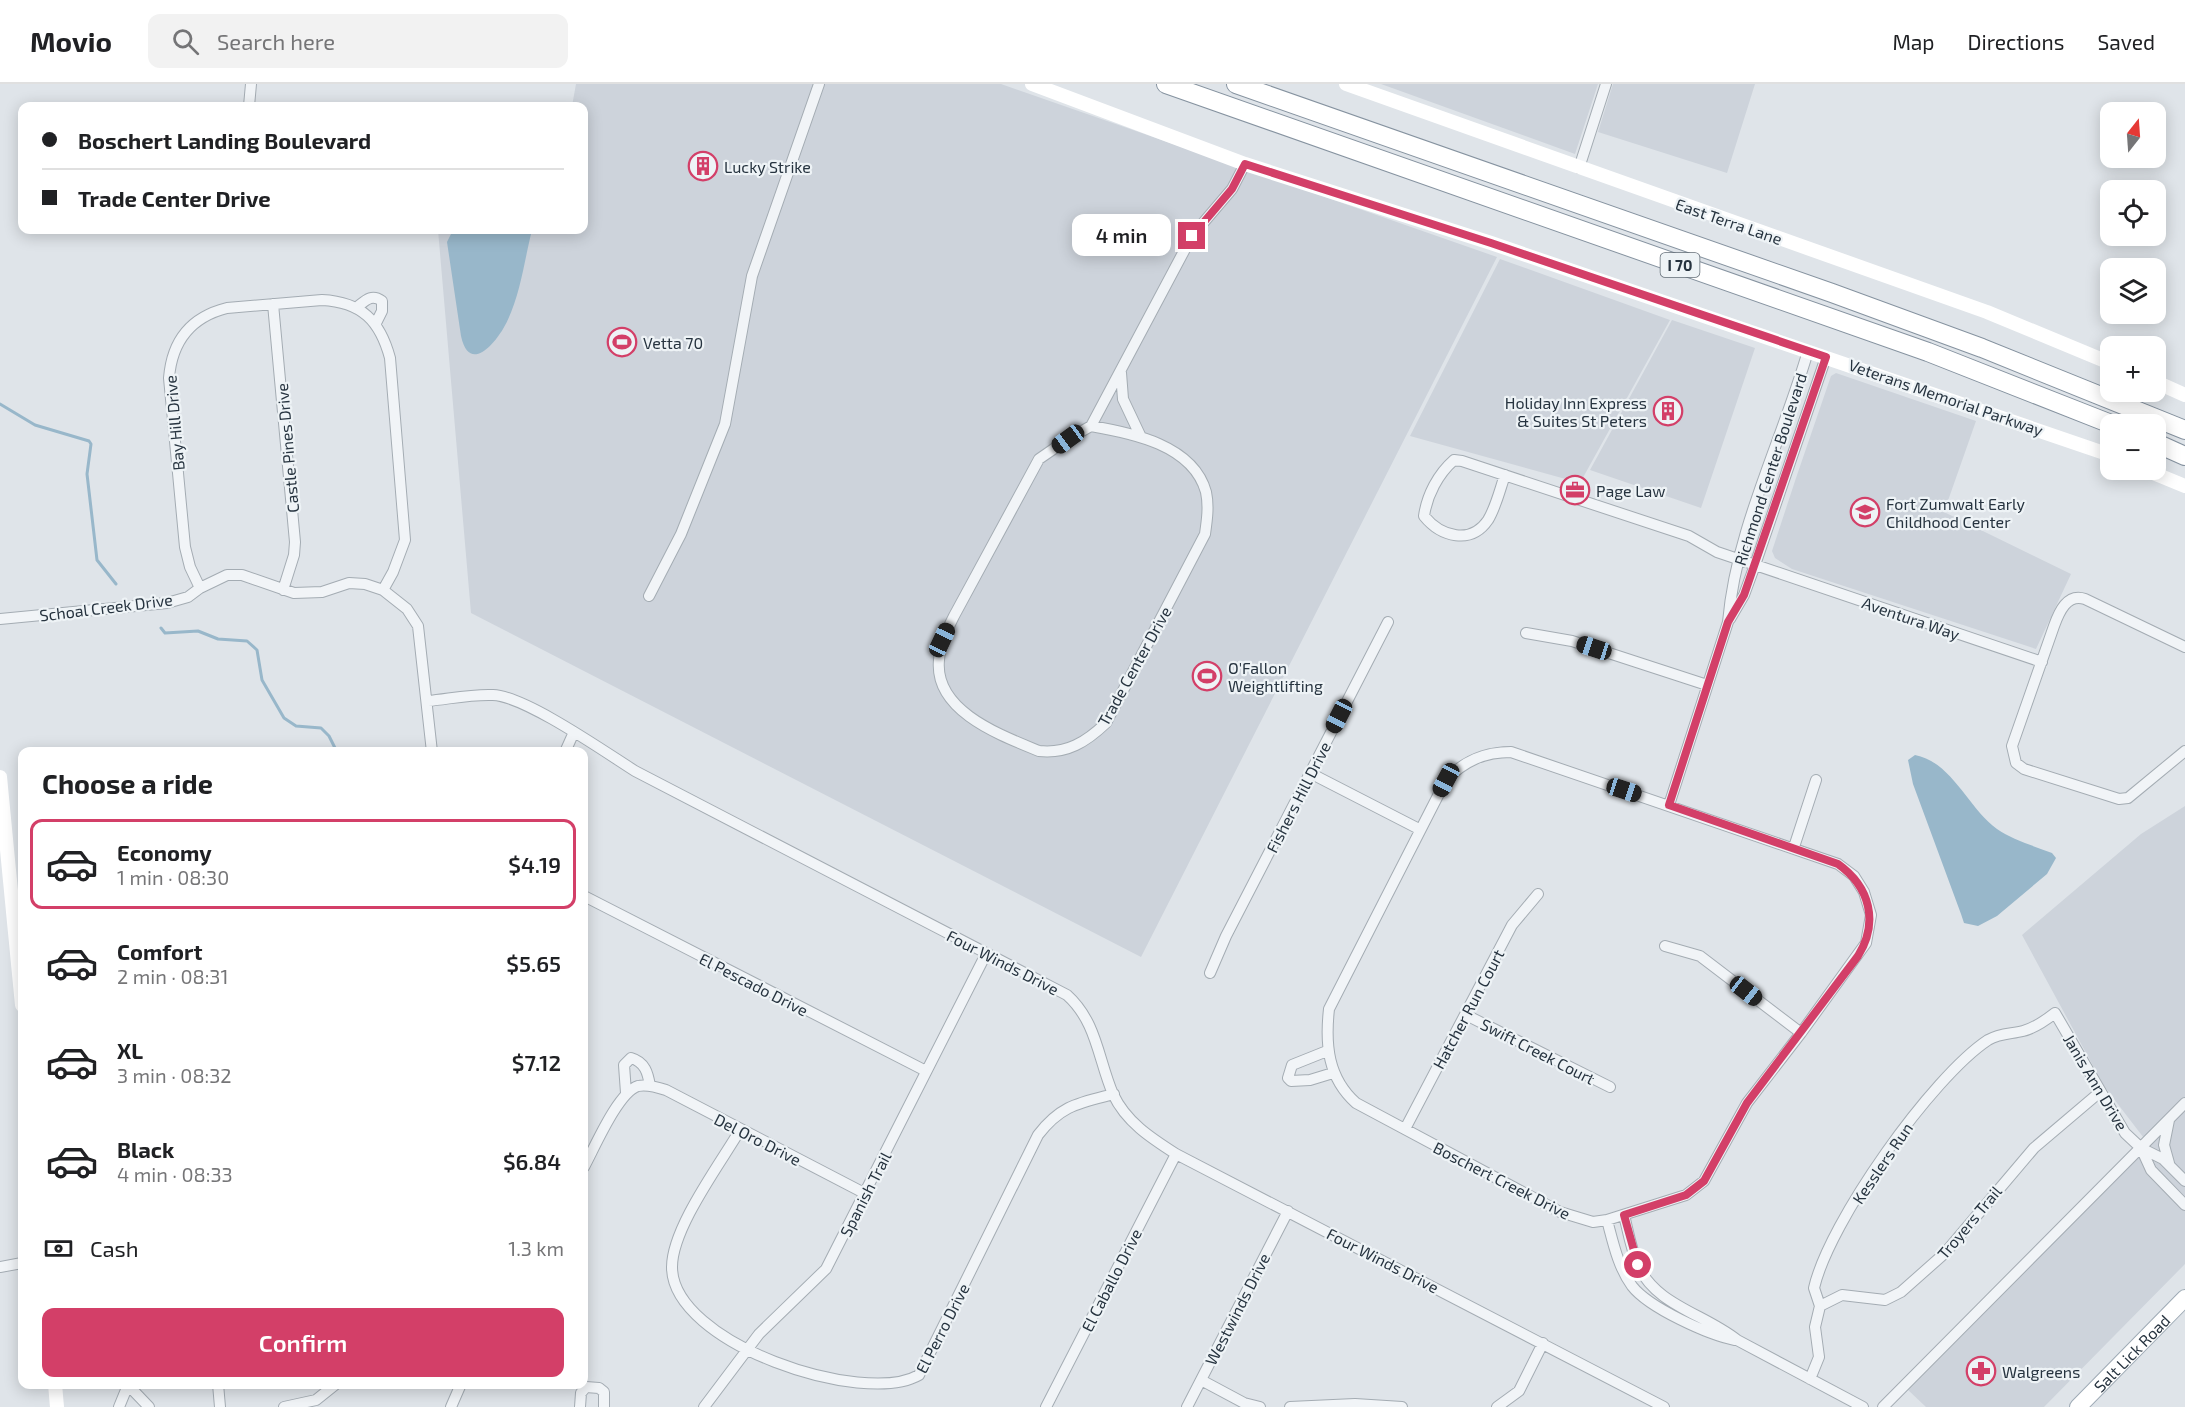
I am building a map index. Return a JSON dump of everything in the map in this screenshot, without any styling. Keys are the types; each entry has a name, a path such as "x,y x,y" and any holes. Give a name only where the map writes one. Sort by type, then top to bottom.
{"highway":[{"name":"I 70","path":"1166,84 1906,344 2100,420"},
{"name":"I 70","path":"1236,84 1950,336 2185,430"},
{"path":"2166,447 2185,456"}],"main road":[{"name":"Salt Lick Road","path":"2078,1407 2185,1298"}],"street":[{"path":"249,102 251,84"},
{"path":"649,596 681,534 725,424 752,276 819,84"},
{"name":"Veterans Memorial Parkway","path":"1032,84 1245,164 1491,243 2100,452"},
{"name":"East Terra Lane","path":"1346,84 1987,312 2100,359"},
{"path":"1579,168 1606,84"},
{"path":"1091,426 1192,236 1232,189 1245,164"},
{"name":"Bay Hill Drive","path":"356,308 370,297 377,297 382,301 382,311 376,323"},
{"name":"Bay Hill Drive","path":"200,588 190,567 185,547 170,364 181,337 202,317 227,308 322,300 338,301 356,308 376,323 385,339 390,358 405,540 383,590"},
{"name":"Castle Pines Drive","path":"273,304 295,542 294,555 283,590"},
{"name":"Richmond Center Boulevard","path":"1728,622 1730,591 1738,560 1792,406 1808,351"},
{"name":"Richmond Center Boulevard","path":"1669,805 1728,622 1744,595 1826,357"},
{"path":"1121,371 1123,399 1140,435"},
{"path":"2166,386 2185,394"},
{"name":"Trade Center Drive","path":"1091,426 1140,435 1190,463 1198,474 1206,491 1208,507 1205,534 1106,723 1079,746 1049,752 1039,751 962,711 943,685 938,660 942,640 1039,459 1091,426"},
{"path":"1454,460 1504,475 1490,518 1482,528 1470,535 1454,536 1444,532 1424,516 1426,502 1439,478 1454,460"},
{"name":"Aventura Way","path":"1504,475 1689,536 1717,552 1738,560 2042,662"},
{"path":"2166,478 2185,486"},
{"path":"1761,547 1770,564 1780,573"},
{"name":"Schoal Creek Drive","path":"0,619 167,603 188,597 200,588 227,575 242,575 283,590 308,594 349,583 383,590 407,609 418,626 432,747"},
{"path":"2185,647 2079,597 2066,603 2059,613 2012,746 2016,763 2024,769 2119,799 2128,798 2185,752"},
{"name":"Fishers Hill Drive","path":"1210,973 1226,936 1388,622"},
{"path":"1526,633 1572,641 1707,685"},
{"name":"Four Winds Drive","path":"428,701 494,695 511,699 574,732 635,771 1067,995 1077,1004 1092,1027 1114,1094 1142,1132 1176,1154 1544,1344 1652,1404 1664,1407"},
{"path":"567,747 574,732"},
{"name":"Boschert Creek Drive","path":"1511,752 1794,847 1838,864 1854,876 1864,892 1871,915 1866,943 1747,1103 1704,1181 1686,1195 1607,1220 1593,1222 1560,1212 1356,1103 1339,1085 1333,1072 1327,1051 1329,1009 1419,829 1446,780 1456,769 1487,753 1511,752"},
{"path":"1310,773 1419,829"},
{"path":"0,777 18,964"},
{"path":"1794,847 1816,780"},
{"name":"Hatcher Run Court","path":"1405,1129 1512,925 1538,894"},
{"name":"El Pescado Drive","path":"588,898 926,1071"},
{"path":"1665,946 1700,956 1801,1033"},
{"name":"Spanish Trail","path":"704,1407 744,1360 779,1312 826,1269 986,954"},
{"name":"Janis Ann Drive","path":"2055,1013 2125,1133 2141,1148 2163,1159 2185,1181"},
{"name":"Kesslers Run","path":"1810,1379 1819,1356 1815,1327 1820,1306 1814,1288 1831,1247 1867,1182 1898,1136 1948,1078 1987,1041 1998,1035 2031,1028 2055,1013"},
{"name":"Swift Creek Court","path":"1466,1015 1610,1087"},
{"path":"1327,1051 1292,1065 1288,1078 1291,1081 1300,1082 1333,1072"},
{"path":"588,1160 626,1093 638,1086 650,1086 646,1068 639,1060 632,1058 624,1065 622,1073 626,1093"},
{"name":"Del Oro Drive","path":"650,1086 666,1090 866,1194"},
{"name":"Troyers Trail","path":"1820,1306 1842,1295 1885,1300 1901,1292 1945,1253 2034,1148 2100,1092"},
{"name":"El Perro Drive","path":"894,1395 914,1382 919,1375 1038,1135 1049,1121 1071,1105 1114,1094"},
{"path":"1883,1407 2185,1103"},
{"path":"2169,1118 2164,1145 2170,1166"},
{"path":"740,1130 688,1215 674,1251 672,1267 674,1282 696,1318 744,1360"},
{"name":"Janis Ann Drive","path":"2141,1148 2151,1170 2185,1204"},
{"name":"El Caballo Drive","path":"1046,1407 1176,1154"},
{"name":"Westwinds Drive","path":"1187,1407 1288,1211"},
{"path":"1624,1215 1638,1265 1651,1286 1667,1299 1722,1328 1737,1340 1863,1407"},
{"path":"1607,1220 1618,1258 1633,1287 1653,1303 1717,1337 1737,1340"},
{"path":"0,1267 18,1264"},
{"path":"1497,1407 1519,1391 1544,1344"},
{"path":"1201,1380 1244,1402 1260,1407"},
{"path":"588,1387 604,1392 604,1407"},
{"path":"55,1389 57,1407"},
{"path":"119,1407 126,1389"},
{"path":"132,1389 149,1407"},
{"path":"218,1389 220,1407"},
{"path":"284,1407 316,1400 330,1389"},
{"path":"451,1407 459,1389"},
{"path":"580,1407 581,1393 584,1389"},
{"path":"1290,1407 1355,1404 1402,1407"}],"shaded area":[{"path":"576,84 1001,84 1497,257 1141,957 471,613 438,234 588,234 588,102 573,102"},
{"path":"1381,84 1598,84 1575,154"},
{"path":"1613,84 1755,84 1727,173 1598,132"},
{"path":"1500,259 1670,320 1580,483 1410,436"},
{"path":"1672,320 1755,348 1701,508 1590,470"},
{"name":"Fort Zumwalt Early Childhood Center","path":"1836,373 1976,421 1944,512 2071,574 2036,649 1792,569 1775,558 1772,551 1796,478 1831,376"},
{"path":"2185,806 2185,1264 2044,1407 1926,1407 1907,1389 2150,1146 2104,1086 2022,935 2141,834"}],"water":[{"path":"451,234 531,234 518,293 509,318 493,343 481,353 469,353 461,336 447,242"},
{"path":"1915,755 1928,759 1950,776 1977,810 1997,829 2017,840 2052,853 2056,858 2047,874 1997,916 1978,926 1964,923 1913,784 1908,760"}],"waterway":[{"path":"0,404 35,425 89,441 91,444 87,474 97,560 116,584"},
{"path":"161,628 165,633 198,631 218,639 247,641 257,650 262,680 284,718 296,726 321,728 329,736 334,747"}],"place":[{"name":"Lucky Strike","path":"703,166"},
{"name":"Vetta 70","path":"622,342"},
{"name":"Holiday Inn Express & Suites St Peters","path":"1668,411"},
{"name":"Page Law","path":"1575,490"},
{"name":"Fort Zumwalt Early Childhood Center","path":"1865,512"},
{"name":"O'Fallon Weightlifting","path":"1207,676"},
{"name":"Walgreens","path":"1981,1371"}],"route":[{"path":"1192,236 1208,220 1232,189 1245,164 1491,243 1826,357 1744,595 1728,622 1669,805 1838,864 1854,876 1864,892 1871,915 1870,928 1866,943 1858,956 1747,1103 1727,1138 1714,1168 1704,1181 1697,1189 1686,1195 1624,1215 1638,1265"}]}
